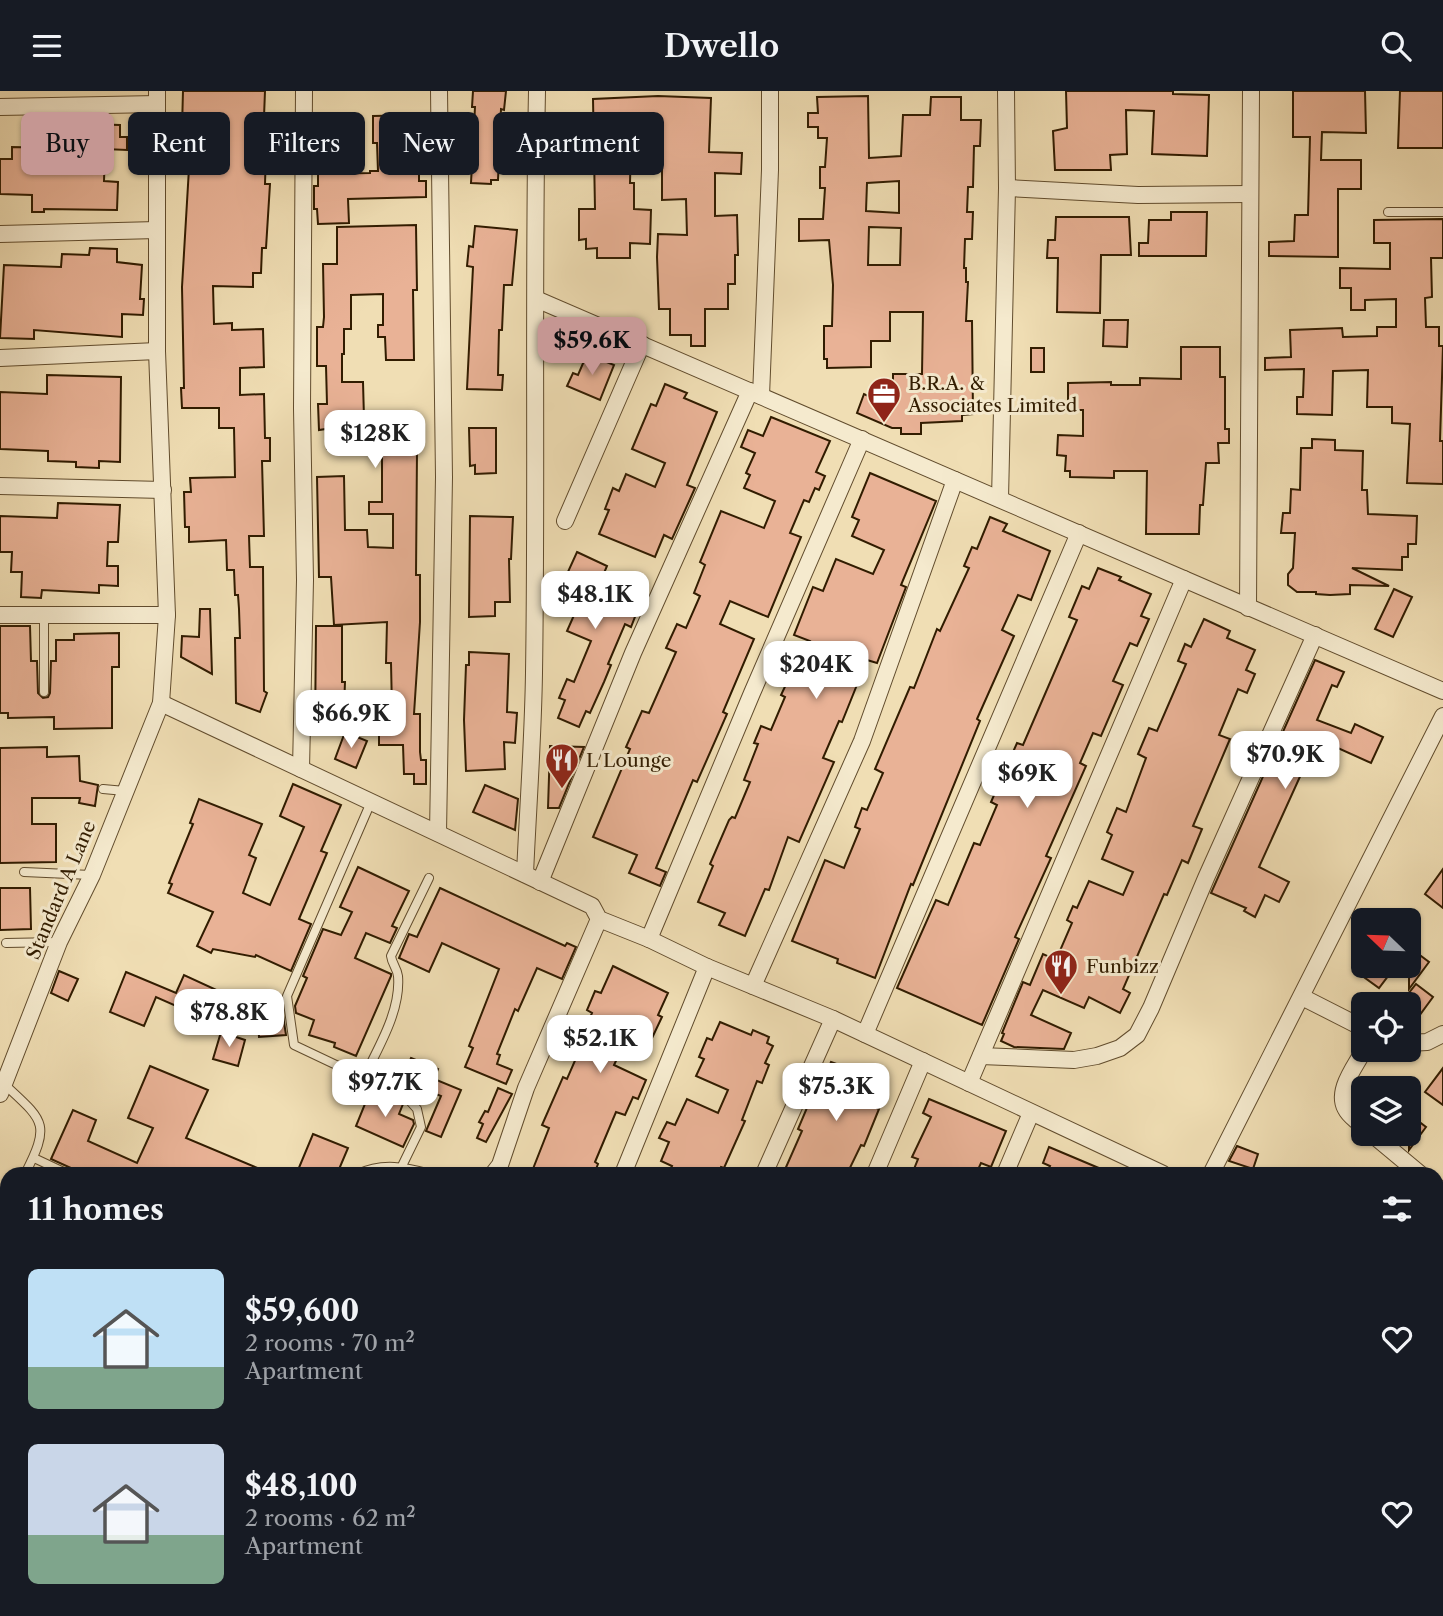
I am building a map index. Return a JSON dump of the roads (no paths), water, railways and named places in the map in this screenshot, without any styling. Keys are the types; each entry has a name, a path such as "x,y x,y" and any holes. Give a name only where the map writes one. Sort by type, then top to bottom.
{"street":[{"path":"301,769 305,580 302,408 304,91"},
{"path":"438,833 444,477 439,91"},
{"path":"533,878 537,299 534,236 537,91"},
{"path":"533,878 634,653 756,393 770,170 770,91"},
{"path":"1000,499 1007,188 1006,91"},
{"path":"1248,608 1251,91"},
{"path":"0,107 157,98"},
{"name":"Standard A Lane","path":"2,1089 7,1060 59,941 92,875 161,703 167,615 157,351 157,98"},
{"path":"1007,188 1138,195 1250,194"},
{"path":"0,234 158,230"},
{"path":"537,299 1443,691"},
{"path":"565,521 642,344"},
{"path":"0,358 157,351"},
{"path":"649,939 862,439"},
{"path":"753,986 862,741 955,480"},
{"path":"0,486 163,490"},
{"path":"865,1034 1079,533"},
{"path":"969,1083 1184,579"},
{"path":"0,615 167,615"},
{"path":"981,1056 1074,1060 1120,1048 1137,1035 1315,635"},
{"path":"161,703 592,906 599,919 833,1019 1148,1167"},
{"path":"1215,1167 1443,716"},
{"path":"498,1167 526,1088 599,919"},
{"path":"625,1167 707,967"},
{"path":"1301,997 1351,1022"},
{"path":"767,1167 833,1019"},
{"path":"1421,1042 1443,1034"},
{"path":"878,1167 923,1061"},
{"path":"1351,1116 1342,1100 1344,1087 1358,1062"},
{"path":"1008,1167 1031,1113"},
{"path":"1386,1146 1411,1167"}],"lane":[{"path":"1388,212 1443,212"},
{"path":"44,615 44,692"},
{"path":"103,789 125,791"},
{"path":"371,802 287,996 294,1045 363,1079 395,1091 417,1109 421,1127 402,1166"},
{"path":"24,872 92,875"},
{"path":"363,1079 388,1027 396,998 399,979 391,956 429,877"},
{"path":"6,943 59,941"},
{"path":"2,1089 37,1114 41,1141 29,1167"},
{"path":"34,1158 53,1167"},
{"path":"394,1167 406,1167"}],"place":[{"name":"B.R.A. & Associates Limited","path":"884,424"},
{"name":"L Lounge","path":"562,790"},
{"name":"Funbizz","path":"1061,996"}]}
